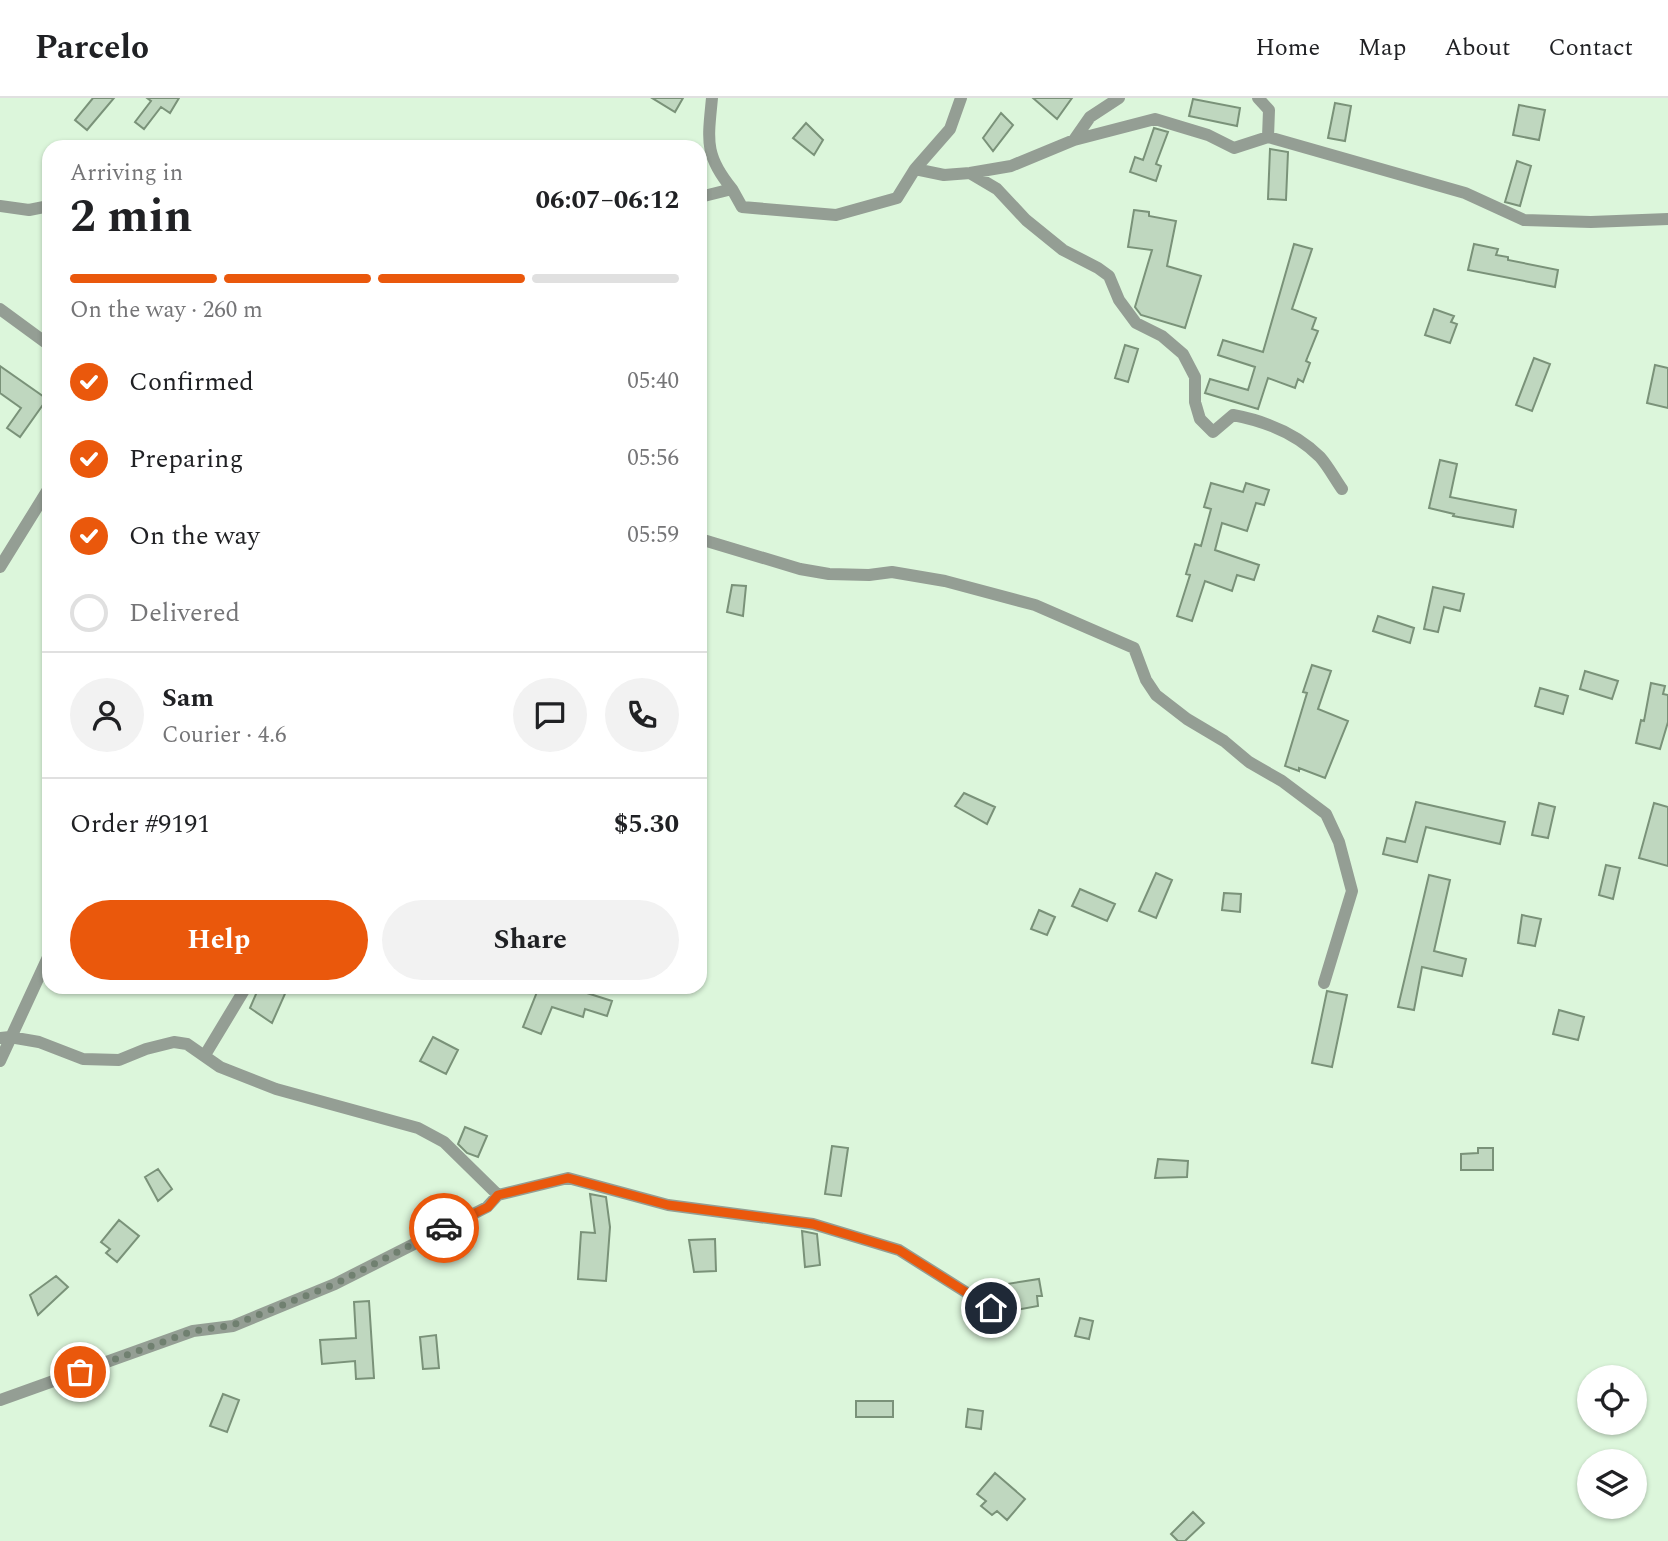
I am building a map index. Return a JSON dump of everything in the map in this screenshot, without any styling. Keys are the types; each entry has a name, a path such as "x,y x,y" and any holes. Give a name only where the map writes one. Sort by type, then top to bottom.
{"street":[{"path":"712,98 709,124 711,157 741,207 836,215 897,198 915,169 950,129 961,98"},
{"path":"1074,141 1090,117 1119,98"},
{"path":"1258,98 1269,110 1268,137"},
{"path":"915,169 944,174 1011,166 1074,141 1155,119 1208,135 1234,148 1268,137 1465,193 1524,220 1591,222 1668,219"},
{"path":"970,173 997,189 1026,220 1063,250 1109,276 1119,299 1136,323 1162,336 1183,354 1195,377 1195,402 1200,419 1213,432 1233,415 1290,433 1321,458 1342,489"},
{"path":"707,195 732,189"},
{"path":"0,206 29,210 42,207"},
{"path":"0,309 42,340"},
{"path":"0,567 42,499"},
{"path":"707,540 800,569 829,574 869,575 892,572 946,581 1035,605 1134,648 1146,680 1164,701 1326,814 1339,842 1352,891 1324,983"},
{"path":"0,1062 5,1038 42,968"},
{"path":"205,1055 242,994"},
{"path":"5,1038 39,1042 83,1059 119,1060 174,1042 187,1045 220,1067 276,1089 418,1128 444,1142 498,1195"},
{"path":"0,1401 193,1331 233,1325 335,1284 488,1207 498,1195 568,1178 668,1205 813,1224 899,1250 991,1308"}],"building":[{"path":"93,98 114,98 87,130 75,120"},
{"path":"147,98 179,98 170,113 161,107 144,129 135,122 151,101"},
{"path":"652,98 683,98 675,112"},
{"path":"1033,98 1072,98 1057,119"},
{"path":"1193,99 1240,108 1237,126 1189,116"},
{"path":"1335,103 1351,106 1345,141 1328,138"},
{"path":"1519,105 1545,110 1539,140 1513,135"},
{"path":"1001,113 1013,125 993,151 983,138"},
{"path":"806,123 823,140 814,155 793,138"},
{"path":"1154,128 1168,132 1156,164 1161,166 1156,181 1130,172 1135,157 1143,160"},
{"path":"1270,149 1288,152 1286,200 1268,199"},
{"path":"1517,161 1531,166 1520,206 1505,202"},
{"path":"1134,210 1176,221 1167,266 1201,276 1185,328 1141,315 1135,307 1152,250 1128,247"},
{"path":"1294,244 1312,249 1292,309 1316,318 1312,329 1318,331 1306,361 1310,363 1303,382 1298,379 1295,388 1268,378 1258,409 1205,393 1210,379 1248,390 1255,367 1218,355 1223,340 1263,352"},
{"path":"1474,244 1498,249 1496,255 1508,257 1508,260 1558,270 1555,287 1468,270"},
{"path":"1434,309 1454,316 1451,322 1457,324 1450,343 1425,335"},
{"path":"1125,345 1138,349 1128,382 1115,378"},
{"path":"1534,358 1550,364 1532,411 1516,405"},
{"path":"1655,365 1668,368 1668,408 1647,403"},
{"path":"0,366 42,395 42,406 20,437 7,428 21,408 0,393"},
{"path":"1440,460 1457,464 1450,497 1516,510 1513,527 1453,516 1454,514 1429,508"},
{"path":"1211,483 1243,492 1246,483 1269,490 1264,505 1256,503 1247,531 1222,523 1215,550 1259,565 1254,580 1237,575 1232,591 1205,581 1192,621 1177,616 1190,575 1186,574 1195,544 1201,546 1211,509 1204,507"},
{"path":"732,585 746,586 743,616 727,612"},
{"path":"1433,587 1464,594 1460,611 1444,607 1438,632 1424,629"},
{"path":"1378,616 1414,628 1410,643 1373,631"},
{"path":"1312,665 1331,671 1318,709 1348,721 1325,778 1299,768 1299,771 1285,766 1307,693 1303,692"},
{"path":"1585,671 1618,681 1612,699 1580,689"},
{"path":"1651,683 1665,686 1663,694 1668,695 1668,722 1660,749 1636,743 1641,720 1644,721"},
{"path":"1540,688 1568,696 1563,714 1535,706"},
{"path":"964,793 995,807 987,824 955,806"},
{"path":"1416,802 1505,822 1500,844 1426,827 1417,862 1383,854 1387,838 1405,842"},
{"path":"1539,803 1555,807 1548,838 1532,835"},
{"path":"1654,803 1668,807 1668,866 1639,858"},
{"path":"1606,865 1620,868 1613,899 1599,895"},
{"path":"1156,873 1172,880 1156,918 1139,911"},
{"path":"1429,875 1450,880 1434,951 1466,959 1462,976 1422,967 1414,1010 1398,1007"},
{"path":"1080,889 1115,904 1107,921 1072,906"},
{"path":"1224,893 1241,894 1240,912 1222,910"},
{"path":"1039,910 1055,917 1047,935 1031,929"},
{"path":"1522,915 1541,919 1535,946 1518,943"},
{"path":"1327,991 1347,995 1332,1067 1312,1063"},
{"path":"256,994 285,994 272,1023 250,1008"},
{"path":"536,994 590,994 612,1001 607,1016 585,1009 583,1017 552,1007 541,1034 523,1027"},
{"path":"1559,1010 1584,1017 1578,1040 1553,1034"},
{"path":"433,1037 458,1050 446,1074 420,1061"},
{"path":"465,1127 487,1136 478,1157 467,1153 458,1144"},
{"path":"832,1146 848,1148 841,1196 825,1194"},
{"path":"1478,1148 1493,1148 1493,1170 1461,1170 1461,1154 1478,1153"},
{"path":"1158,1159 1188,1161 1187,1177 1155,1178"},
{"path":"158,1169 172,1189 158,1201 145,1177"},
{"path":"590,1194 606,1197 610,1227 606,1281 578,1279 581,1232 595,1233"},
{"path":"119,1220 139,1236 117,1262 106,1253 110,1249 101,1242"},
{"path":"802,1231 817,1234 820,1265 805,1267"},
{"path":"715,1239 716,1271 694,1272 689,1240"},
{"path":"56,1276 68,1287 38,1315 30,1295"},
{"path":"1039,1279 1042,1296 1037,1296 1038,1306 1011,1311 1007,1284"},
{"path":"369,1301 374,1378 356,1379 355,1361 322,1364 320,1340 356,1338 354,1302"},
{"path":"1080,1318 1093,1321 1089,1339 1075,1336"},
{"path":"436,1335 439,1368 423,1369 420,1337"},
{"path":"223,1394 239,1400 227,1432 210,1426"},
{"path":"856,1401 893,1401 893,1417 856,1417"},
{"path":"968,1409 983,1411 981,1429 966,1427"},
{"path":"995,1473 1025,1499 1007,1520 997,1511 992,1515 981,1506 986,1501 977,1494"},
{"path":"1193,1512 1204,1523 1185,1541 1178,1541 1171,1534"}],"way so far":[{"path":"80,1372 193,1331 233,1325 335,1284 444,1228"}],"route":[{"path":"444,1228 488,1207 498,1195 568,1178 668,1205 813,1224 899,1250 991,1308"}]}
